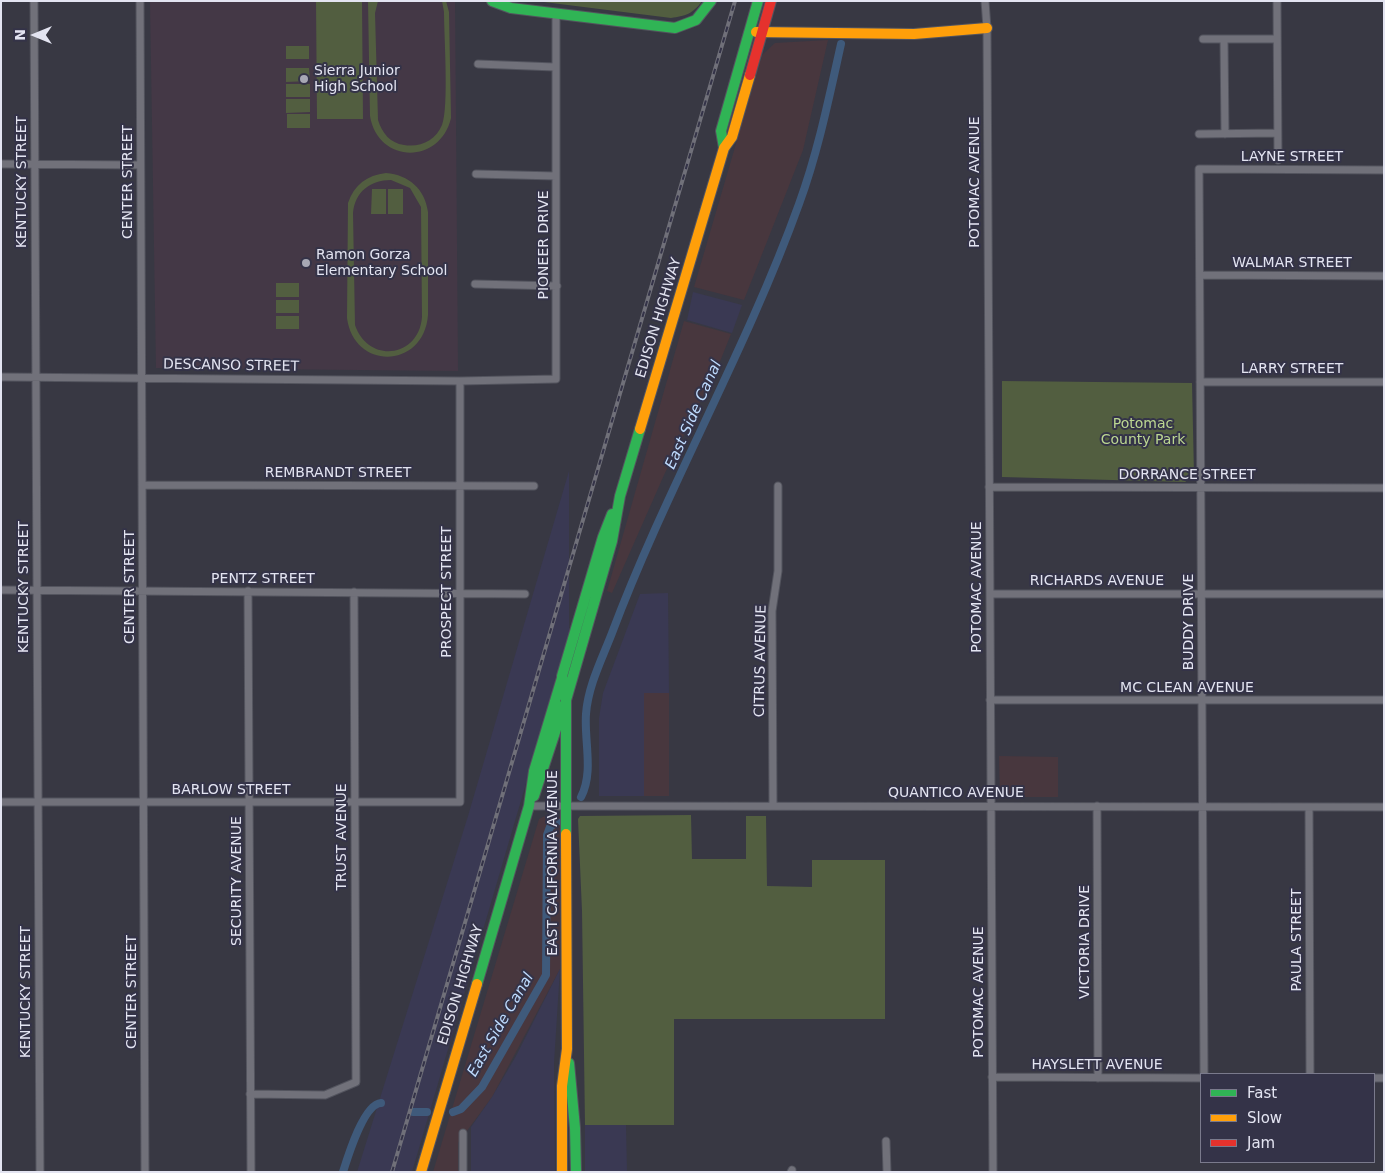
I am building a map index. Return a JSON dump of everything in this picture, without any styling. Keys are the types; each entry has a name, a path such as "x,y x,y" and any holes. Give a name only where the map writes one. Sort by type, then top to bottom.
{"main road":[{"path":"492,1 510,8 675,28 685,27 697,21 711,1"},
{"name":"EDISON HIGHWAY","path":"724,148 721,131 758,1"},
{"name":"EDISON HIGHWAY","path":"421,1172 529,806 534,771 603,537 620,496 724,148 732,136 771,1"},
{"path":"749,30 762,34 914,34 987,28"},
{"name":"EDISON HIGHWAY","path":"529,806 541,780 566,700 612,541 620,496"},
{"name":"EAST CALIFORNIA AVENUE","path":"562,676 566,700 567,1049 562,1086 562,1172"},
{"name":"EAST CALIFORNIA AVENUE","path":"567,1049 573,1088 576,1172"}],"street":[{"name":"KENTUCKY STREET","path":"34,1 40,1172"},
{"name":"CENTER STREET","path":"140,1 145,1172"},
{"name":"POTOMAC AVENUE","path":"985,1 987,28 993,1172"},
{"path":"1276,1 1278,160"},
{"name":"PIONEER DRIVE","path":"460,381 556,379 556,13"},
{"path":"1203,39 1277,39"},
{"path":"1224,39 1225,134"},
{"path":"478,64 555,67"},
{"path":"1199,134 1278,133"},
{"path":"1,164 140,165"},
{"name":"LAYNE STREET","path":"1199,169 1384,170"},
{"name":"BUDDY DRIVE","path":"1199,169 1204,1073"},
{"path":"476,174 556,176"},
{"name":"WALMAR STREET","path":"1200,275 1384,276"},
{"path":"475,284 557,286"},
{"name":"DESCANSO STREET","path":"1,377 460,381"},
{"name":"PROSPECT STREET","path":"460,381 460,802"},
{"name":"LARRY STREET","path":"1200,382 1384,382"},
{"name":"REMBRANDT STREET","path":"142,485 534,486"},
{"name":"CITRUS AVENUE","path":"772,806 772,611 778,571 778,486"},
{"name":"DORRANCE STREET","path":"989,487 1384,488"},
{"name":"PENTZ STREET","path":"1,590 526,594"},
{"name":"SECURITY AVENUE","path":"248,591 251,1172"},
{"name":"TRUST AVENUE","path":"250,1094 325,1095 356,1082 354,592"},
{"name":"RICHARDS AVENUE","path":"990,594 1384,594"},
{"name":"MC CLEAN AVENUE","path":"990,700 1384,700"},
{"name":"BARLOW STREET","path":"1,802 460,802"},
{"name":"QUANTICO AVENUE","path":"529,806 1384,807"},
{"name":"VICTORIA DRIVE","path":"1097,806 1098,1078"},
{"name":"PAULA STREET","path":"1309,807 1310,1073"},
{"name":"HAYSLETT AVENUE","path":"992,1077 1200,1078"},
{"path":"463,1133 463,1172"},
{"path":"886,1141 887,1172"}],"shaded area":[{"path":"150,1 455,1 458,371 156,368"},
{"path":"828,40 803,150 744,300 694,287 762,55 775,43"},
{"path":"693,292 742,305 732,333 687,320"},
{"path":"684,321 731,334 719,364 664,475 612,593 607,591"},
{"path":"569,471 569,637 412,1172 357,1172 468,816"},
{"path":"668,593 669,693 644,693 644,796 599,796 599,718 603,693 640,594"},
{"path":"644,693 669,693 669,796 644,796"},
{"path":"999,756 1058,757 1058,797 1000,797"},
{"path":"545,816 561,817 560,969 492,1097 458,1143 458,1172 433,1172 539,819"},
{"path":"560,969 554,1063 555,1172 471,1172 471,1127 492,1097 516,1056"},
{"path":"585,1125 626,1125 627,1172 585,1172"}],"green space":[{"path":"316,1 362,1 363,119 317,119"},
{"path":"368,1 378,1 375,13 378,120 384,133 391,140 410,146 432,139 442,125 446,88 442,1 446,1 449,12 451,118 445,133 435,144 423,151 409,153 396,150 384,143 375,132 370,116"},
{"path":"536,1 702,1 688,14 671,18"},
{"path":"286,46 309,46 309,59 286,59"},
{"path":"286,68 309,68 310,81 286,82"},
{"path":"286,84 310,84 310,97 286,97"},
{"path":"286,99 310,99 310,112 286,113"},
{"path":"287,114 310,114 310,128 287,128"},
{"path":"379,174 394,174 409,180 423,196 428,212 428,315 424,333 415,346 402,354 389,357 375,355 362,347 352,335 347,318 348,203 354,191 362,182","holes":["391,180 410,188 421,207 422,317 419,331 412,341 403,348 392,351 381,350 371,346 361,338 355,325 354,206 360,193 376,182"]},
{"path":"372,189 386,189 386,214 371,214"},
{"path":"388,189 403,189 403,214 388,214"},
{"path":"276,283 299,283 299,297 276,297"},
{"path":"276,300 299,300 299,313 276,313"},
{"path":"276,316 299,316 299,329 276,329"},
{"name":"Potomac County Park","path":"1002,381 1192,383 1194,475 1185,482 1002,477"},
{"path":"691,815 692,859 746,859 746,816 766,816 767,886 812,887 812,860 885,860 885,1019 674,1019 674,1125 585,1125 582,911 578,819 580,816"}],"waterway":[{"name":"East Side Canal","path":"581,797 585,787 588,767 586,714 592,683 657,525 731,366 778,259 812,165 841,44"},
{"name":"East Side Canal","path":"453,1112 461,1109 482,1087 546,975 547,835 550,827 557,822"},
{"name":"East Side Canal","path":"343,1172 363,1121 369,1112 381,1103"},
{"name":"East Side Canal","path":"413,1112 427,1112"}],"railway":[{"path":"392,1172 735,1"}],"traffic: fast":[{"path":"492,1 511,8 675,28 696,20 711,1"},
{"path":"724,148 721,131 758,1"},
{"path":"566,700 612,541 620,496 640,429"},
{"path":"566,834 566,700 562,676 603,537 612,514"},
{"path":"477,984 529,806 534,771 562,678"},
{"path":"534,796 564,705"},
{"path":"569,1063 575,1128 576,1172"}],"traffic: slow":[{"path":"756,32 914,34 987,28"},
{"path":"640,429 724,148 732,137 750,75"},
{"path":"562,1172 562,1086 567,1049 566,834"},
{"path":"421,1172 477,984"}],"traffic: jam":[{"path":"750,75 771,1"}],"place":[{"name":"Sierra Junior High School","path":"304,79"},
{"name":"Ramon Gorza Elementary School","path":"306,263"}]}
